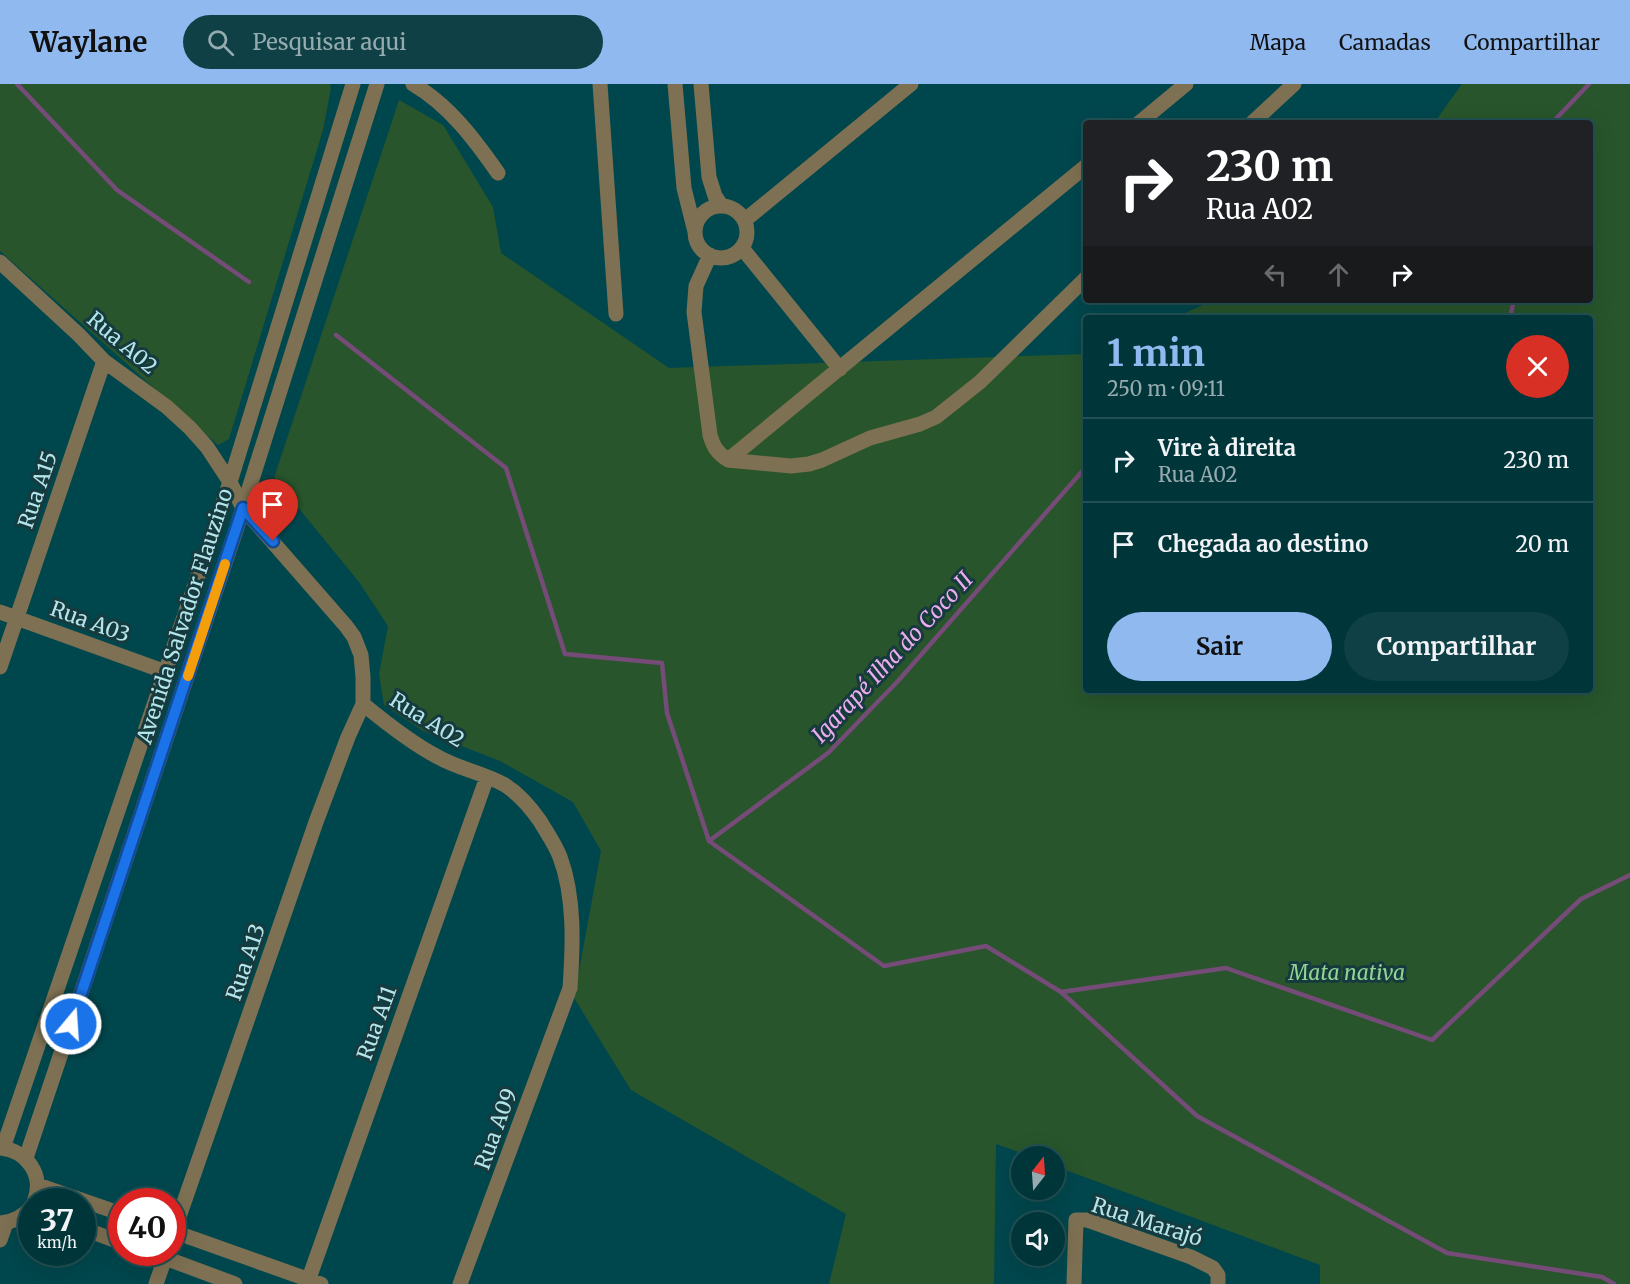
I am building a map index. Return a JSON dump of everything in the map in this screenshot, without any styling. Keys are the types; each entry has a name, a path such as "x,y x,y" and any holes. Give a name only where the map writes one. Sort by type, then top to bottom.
{"street":[{"name":"Avenida Salvador Flauzino","path":"2,1148 230,482 353,84"},
{"name":"Avenida Salvador Flauzino","path":"26,1158 243,508 377,84"},
{"path":"413,84 433,98 466,130 498,173"},
{"path":"600,84 616,314"},
{"path":"675,84 684,188 695,234 698,243 710,255 718,258 727,257 742,248 747,235 745,220 736,210 721,205 705,211 699,218 695,234"},
{"path":"701,84 709,177 715,196 721,205"},
{"path":"745,220 911,84"},
{"path":"1143,120 1186,84"},
{"path":"1255,120 1294,84"},
{"path":"728,460 1083,168"},
{"path":"742,248 840,369"},
{"path":"710,255 696,286 694,312 713,446 728,460 791,466 822,460 870,438 920,424 936,417 980,382 1083,281"},
{"name":"Rua A02","path":"0,262 104,361 167,406 207,447 230,482 243,508 354,637 361,655 363,704 438,757 504,785 532,811 561,858 566,880 573,939 570,988"},
{"name":"Rua A15","path":"0,667 104,361"},
{"name":"Rua A03","path":"0,612 166,672"},
{"name":"Rua A13","path":"186,1196 324,802 348,736 363,704"},
{"name":"Rua A11","path":"312,1282 487,777"},
{"name":"Rua A09","path":"460,1284 570,988"},
{"path":"2,1148 26,1158 34,1171 38,1188"},
{"path":"38,1185 108,1209"},
{"path":"0,1240 3,1223 18,1218"},
{"name":"Rua Marajó","path":"1074,1284 1076,1220 1087,1220 1191,1257 1213,1268 1218,1275 1218,1284"},
{"path":"186,1238 312,1282"},
{"path":"186,1264 235,1284"},
{"path":"156,1284 162,1266"}],"green space":[{"path":"0,84 330,84 323,130 229,439 218,445 0,251"},
{"name":"Mata nativa","path":"1462,84 1630,84 1630,1284 1320,1284 1320,1265 1065,1170 1065,1146 1011,1146 1011,1149 996,1144 994,1284 829,1284 846,1214 631,1090 574,998 601,851 573,802 500,761 423,731 384,705 379,674 388,626 359,582 274,478 399,100 443,125 493,207 501,253 669,368 1083,354 1083,693 1593,693 1593,315 1181,315 1207,303 1593,303 1593,120 1436,120"}],"waterway":[{"name":"Igarapé Ilha do Coco II","path":"17,84 117,190 249,282"},
{"name":"Igarapé Ilha do Coco II","path":"1555,120 1589,84"},
{"name":"Igarapé Ilha do Coco II","path":"1511,315 1513,303"},
{"name":"Igarapé Ilha do Coco II","path":"336,335 506,468 565,654 662,663 667,713 709,841 828,753 898,681 1083,470"},
{"path":"709,841 884,966 986,946 1061,992 1197,1116 1447,1253 1602,1277 1614,1284"},
{"path":"1061,992 1226,968 1432,1040 1581,899 1630,875"}],"slow traffic":[{"path":"188,676 225,564"}],"route":[{"path":"71,1024 243,508 273,541"}]}
